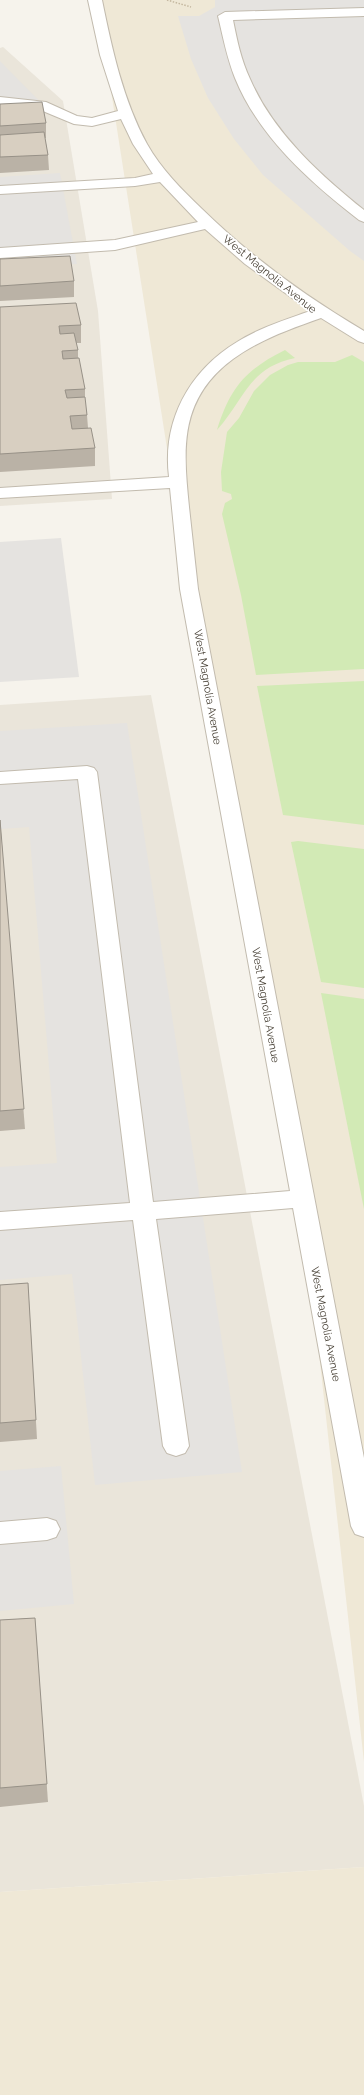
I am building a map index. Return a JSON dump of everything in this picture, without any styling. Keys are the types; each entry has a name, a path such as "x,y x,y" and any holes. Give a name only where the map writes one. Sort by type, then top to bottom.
{"street":[{"name":"West Magnolia Avenue","path":"95,0 104,46 125,114 141,145 162,177 208,224 273,280 320,313"},
{"path":"364,12 225,16 234,56 249,91 274,131 304,166 364,217"},
{"path":"3,99 41,105 74,120 92,122 125,114"},
{"path":"0,190 135,182 162,177"},
{"path":"0,253 115,245 208,224"},
{"name":"West Magnolia Avenue","path":"320,313 263,335 235,352 202,378 192,392 183,409 178,430 176,457 190,589 302,1199 364,1526"},
{"path":"320,313 364,338"},
{"path":"0,493 178,482"},
{"path":"0,778 87,772 143,1211 176,1446"},
{"path":"0,1221 302,1199"},
{"path":"0,1533 47,1529"}],"shaded area":[{"path":"95,0 364,0 364,1762 302,1199 189,589 104,46"},
{"path":"215,0 364,0 364,261 350,251 263,175 234,139 208,98 191,59 178,16 199,16 215,7"},
{"path":"3,47 63,101 98,311 112,499 0,506 0,48"},
{"path":"0,61 51,113 0,115"},
{"path":"60,173 77,264 0,268 0,177"},
{"path":"61,538 79,677 0,682 0,542"},
{"path":"151,695 364,1806 364,1867 0,1892 0,705"},
{"path":"127,723 242,1472 95,1485 72,1274 0,1280 0,1167 57,1163 29,827 0,829 0,731"},
{"path":"61,1466 74,1604 0,1611 0,1471"},
{"path":"364,1867 364,2095 0,2095 0,1892"}],"green space":[{"path":"285,350 295,358 267,369 257,377 217,430 227,403 241,382 259,365"},
{"path":"352,355 364,362 364,669 256,675 241,595 222,514 225,503 232,499 231,494 222,491 221,472 227,432 239,418 254,391 270,375 288,365 298,362 335,362"},
{"path":"364,681 364,825 283,815 257,686"},
{"path":"298,841 364,849 364,988 321,982 291,842"},
{"path":"321,993 364,999 364,1209"}],"building":[{"path":"42,102 46,123 0,126 0,104"},
{"path":"44,132 48,155 0,157 0,135"},
{"path":"70,256 74,281 0,286 0,259"},
{"path":"76,303 81,325 59,326 60,334 74,333 78,350 62,351 63,359 79,358 85,389 65,390 67,398 85,397 87,415 70,416 72,429 91,428 95,448 0,454 0,307"},
{"path":"0,820 24,1109 0,1111"},
{"path":"28,1283 36,1420 0,1423 0,1285"},
{"path":"35,1618 47,1784 0,1788 0,1620"}]}
